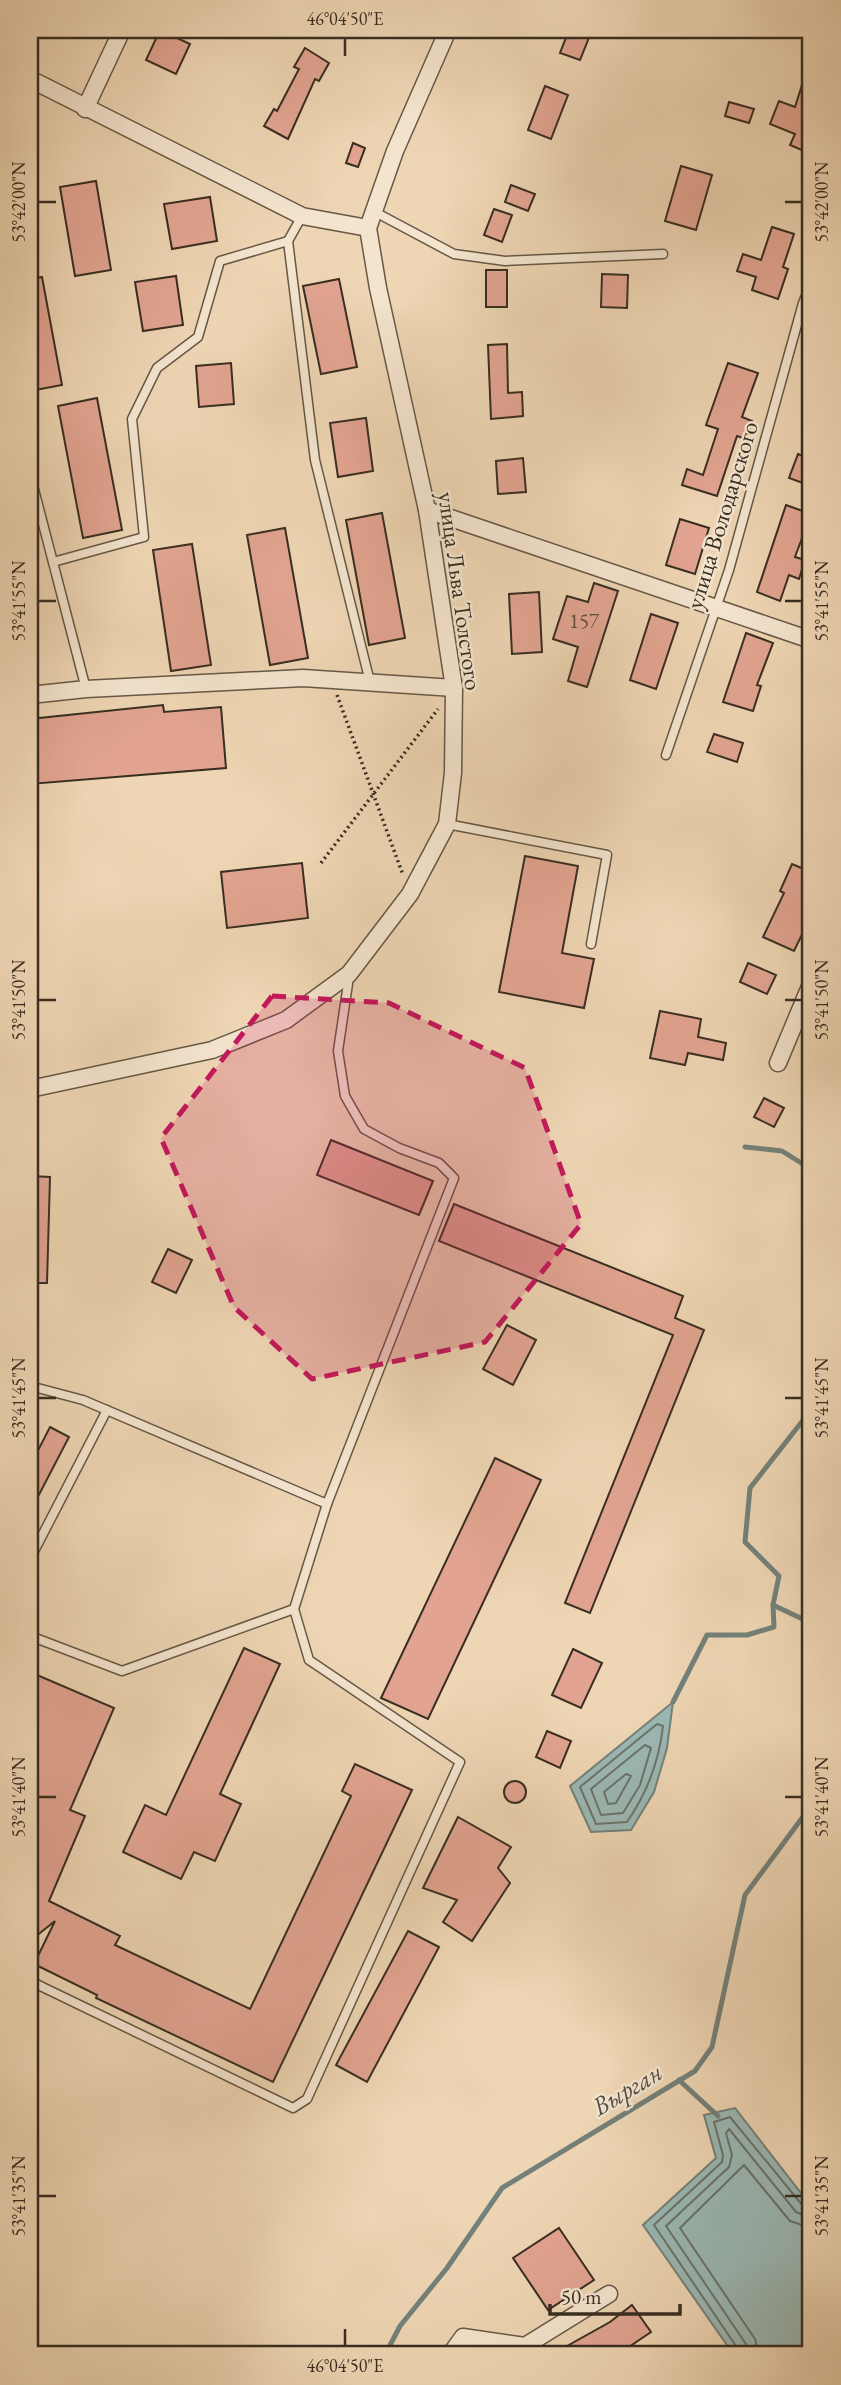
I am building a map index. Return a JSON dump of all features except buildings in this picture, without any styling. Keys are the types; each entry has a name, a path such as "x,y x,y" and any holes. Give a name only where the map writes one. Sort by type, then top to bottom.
{"street":[{"path":"85,109 122,30"},
{"path":"30,79 302,216 368,228 395,151 449,30"},
{"name":"улица Льва Толстого","path":"30,1089 212,1050 286,1020 349,974 410,894 447,824 453,773 454,688 427,510 378,288 368,228"},
{"path":"427,510 811,640"},
{"path":"30,695 86,689 303,678 454,688"},
{"path":"778,1063 811,984"},
{"path":"450,2355 463,2337 525,2346 608,2294"}],"lane":[{"path":"375,212 454,254 505,261 663,254"},
{"path":"302,216 288,241 315,460 370,682"},
{"path":"53,562 144,537 132,419 157,368 198,337 220,261 288,241"},
{"name":"улица Володарского","path":"666,755 729,570 803,303 811,285"},
{"path":"30,474 86,689"},
{"path":"447,824 607,855 591,944"},
{"path":"30,1981 293,2108 307,2098 460,1762 309,1660 294,1609 327,1504 454,1178 439,1163 399,1148 364,1129 345,1096 338,1051 349,974"},
{"path":"30,1386 83,1400 327,1504"},
{"path":"30,1559 107,1410"},
{"path":"30,1636 122,1671 294,1609"}],"path":[{"path":"332,680 410,894"},
{"path":"321,863 454,688"}],"highlighted area":[{"path":"272,996 389,1003 525,1068 581,1224 485,1342 312,1379 234,1307 161,1138"}],"water":[{"path":"673,1702 667,1748 654,1792 631,1830 591,1832 570,1786"},
{"path":"735,2108 811,2206 811,2355 734,2355 643,2225 716,2158 704,2115"}],"waterway":[{"path":"745,1147 782,1151 811,1169"},
{"name":"Вырган","path":"811,1416 804,1419 750,1488 745,1542 779,1576 773,1605 811,1623"},
{"path":"673,1702 707,1635 747,1635 774,1627 773,1605"},
{"name":"Вырган","path":"385,2355 400,2326 447,2268 502,2188 695,2071 712,2047 745,1895 811,1806"},
{"path":"679,2080 718,2116"}]}
